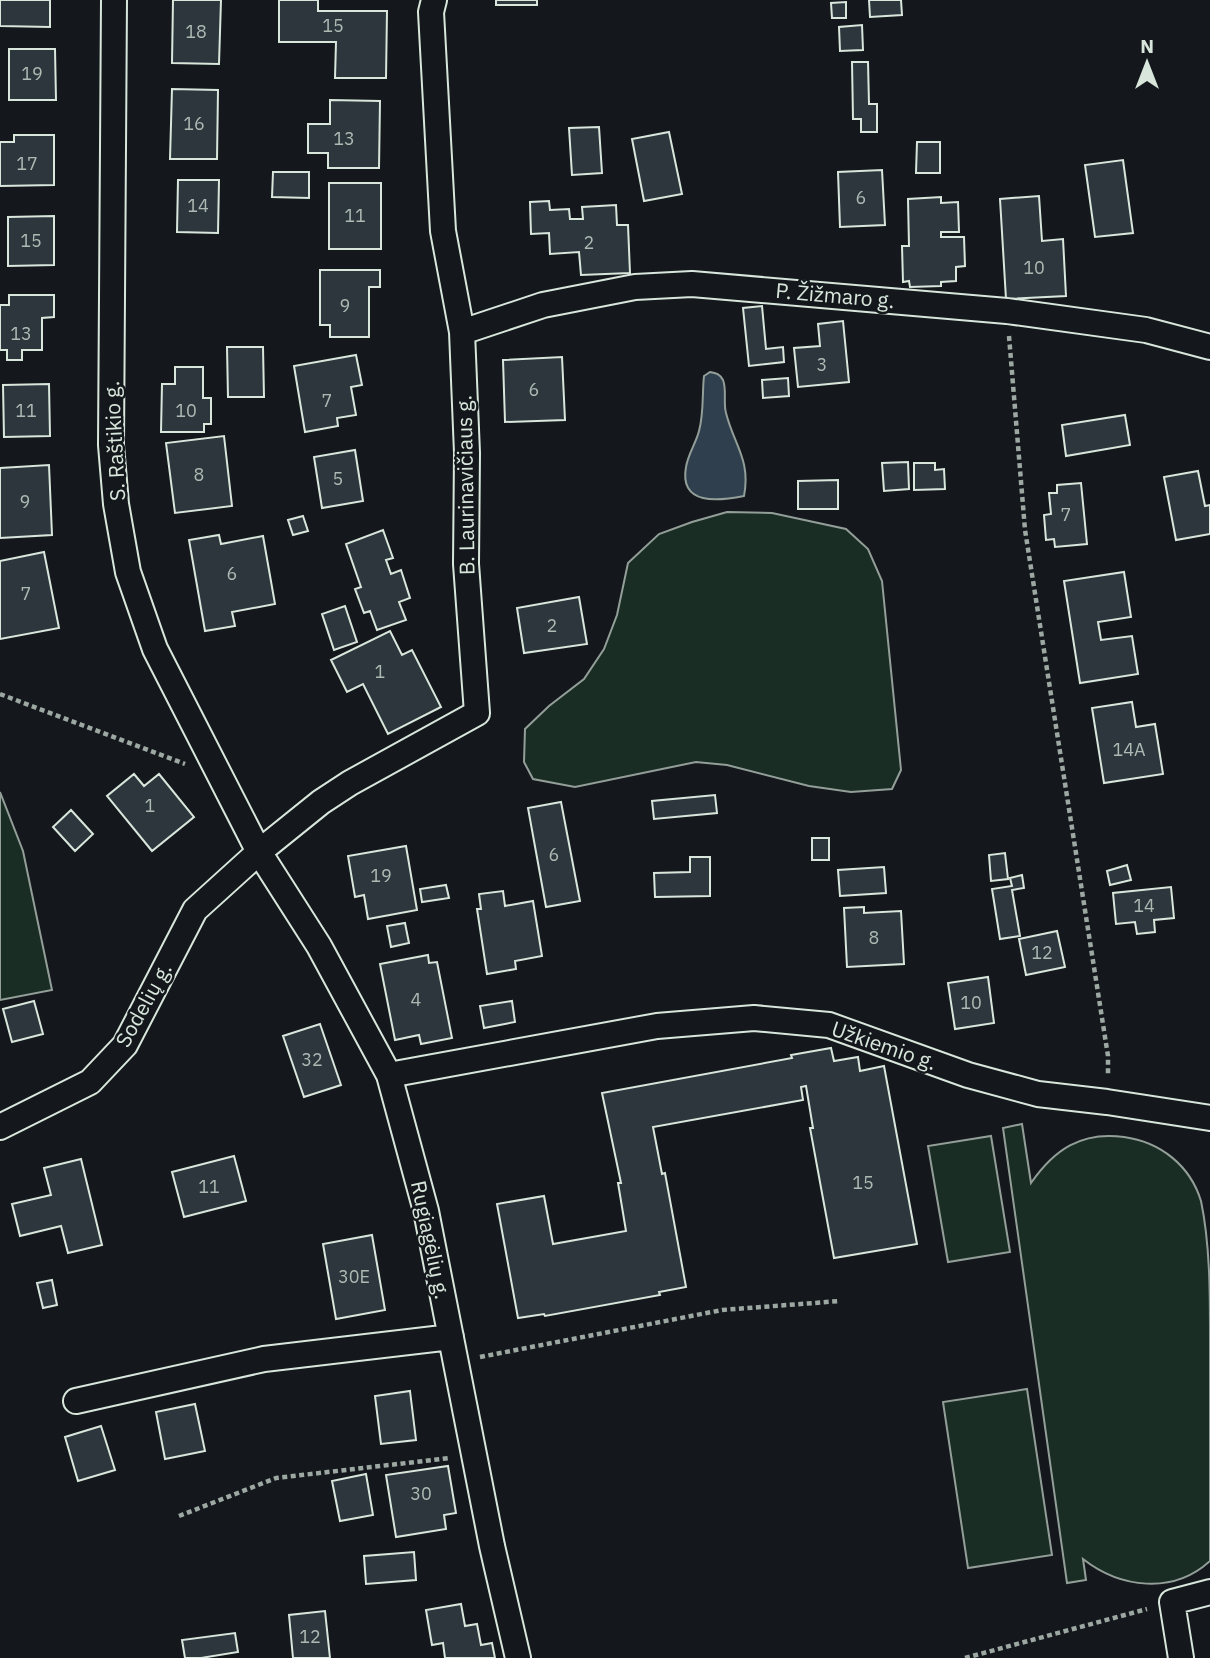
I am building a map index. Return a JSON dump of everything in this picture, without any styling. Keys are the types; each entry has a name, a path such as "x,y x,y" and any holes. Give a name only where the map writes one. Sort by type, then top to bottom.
{"street":[{"name":"S. Raštikio g.","path":"114,0 111,445 116,504 128,572 155,649 259,852"},
{"name":"B. Laurinavičiaus g.","path":"259,852 341,789 477,713 466,564 467,453 462,332 443,231 431,12 434,0"},
{"name":"P. Žižmaro g.","path":"462,332 543,305 635,287 692,284 1007,311 1146,330 1210,347"},
{"name":"Rugiagėlių g.","path":"259,852 319,946 388,1075 426,1211 492,1546 518,1658"},
{"name":"Sodelių g.","path":"0,1127 90,1082 125,1045 195,910 259,852"},
{"name":"Užkiemio g.","path":"388,1075 657,1026 754,1018 829,1026 968,1075 1038,1094 1210,1118"},
{"path":"76,1401 264,1359 451,1337"},
{"path":"1181,1658 1172,1602 1210,1592"}],"path":[{"path":"1007,311 1025,530 1108,1056 1107,1102"},
{"path":"0,694 219,776"},
{"path":"456,1362 722,1310 840,1301"},
{"path":"179,1516 276,1478 474,1455"},
{"path":"965,1658 1172,1602"}],"green space":[{"path":"727,512 772,513 846,529 868,549 882,581 901,770 892,789 851,792 809,786 727,765 696,762 575,787 533,779 524,762 525,729 584,679 604,649 617,615 628,563 659,534"},
{"path":"0,792 23,851 52,990 0,1000"},
{"path":"1022,1124 1031,1183 1049,1161 1070,1145 1095,1137 1124,1137 1150,1144 1172,1157 1189,1177 1201,1201 1210,1286 1210,1561 1180,1579 1147,1584 1130,1581 1098,1569 1083,1559 1086,1580 1067,1583 1003,1128"},
{"path":"991,1136 1010,1252 948,1262 928,1146"},
{"path":"1027,1389 1052,1555 968,1568 943,1402"}],"water":[{"path":"710,372 716,373 723,380 726,413 745,472 744,496 703,498 689,489 685,480 687,462 701,424 704,376"}],"building":[{"path":"0,0 50,0 50,27 0,26"},
{"path":"173,0 221,0 219,64 172,63"},
{"path":"279,0 318,0 318,11 387,11 386,78 335,78 336,42 279,42"},
{"path":"496,0 537,0 537,5 496,5"},
{"path":"869,0 901,0 902,15 870,17"},
{"path":"846,2 846,18 832,18 831,3"},
{"path":"862,25 863,50 840,51 839,27"},
{"path":"9,49 55,49 56,100 9,100"},
{"path":"852,62 868,62 869,104 877,104 877,132 861,132 861,119 853,119"},
{"path":"172,89 218,90 217,159 170,159"},
{"path":"330,100 380,101 379,168 328,168 328,153 308,153 308,124 330,124"},
{"path":"599,127 602,173 572,175 569,128"},
{"path":"669,132 682,194 644,201 632,139"},
{"path":"14,135 54,135 54,185 0,186 0,142 14,142"},
{"path":"917,142 940,142 940,173 916,173"},
{"path":"1123,160 1133,233 1095,237 1085,165"},
{"path":"882,170 885,225 840,227 838,172"},
{"path":"273,172 309,172 309,198 272,197"},
{"path":"178,180 219,180 218,233 177,232"},
{"path":"329,183 381,183 381,249 329,249"},
{"path":"1039,196 1042,241 1063,239 1066,296 1006,299 1000,199"},
{"path":"941,197 941,203 958,202 959,232 941,232 941,237 964,237 965,266 956,267 956,281 941,282 941,286 910,287 909,281 903,282 902,246 909,246 908,199"},
{"path":"549,201 550,210 569,209 570,219 583,219 582,207 616,205 617,225 628,225 630,273 581,275 579,252 550,254 549,233 531,234 530,202"},
{"path":"54,216 54,265 8,266 8,217"},
{"path":"320,270 380,270 380,287 369,287 369,337 330,337 330,325 320,325"},
{"path":"9,295 54,295 54,317 42,318 42,350 22,350 22,360 7,360 7,350 0,350 0,305 9,305"},
{"path":"762,306 766,349 783,347 784,362 749,366 743,308"},
{"path":"843,321 849,382 798,387 794,348 820,346 818,324"},
{"path":"227,347 263,347 264,397 228,397"},
{"path":"356,355 362,385 351,387 356,415 337,418 338,426 305,432 294,366"},
{"path":"562,357 565,420 505,422 503,360"},
{"path":"175,367 203,367 203,398 211,398 211,424 204,424 204,432 161,432 162,384 175,384"},
{"path":"788,378 789,396 763,398 762,380"},
{"path":"49,384 50,436 4,437 3,385"},
{"path":"1125,415 1130,445 1066,456 1062,425"},
{"path":"224,436 232,506 175,513 166,443"},
{"path":"355,450 363,501 322,508 314,457"},
{"path":"908,462 909,489 884,491 882,463"},
{"path":"914,463 935,463 935,470 944,469 945,489 914,490"},
{"path":"49,465 52,535 0,538 0,468"},
{"path":"1198,471 1205,506 1210,505 1210,534 1176,540 1164,477"},
{"path":"838,480 838,509 798,509 798,481"},
{"path":"1081,483 1087,544 1055,547 1054,539 1046,540 1044,515 1051,514 1049,493 1057,493 1057,485"},
{"path":"303,516 308,531 293,535 288,520"},
{"path":"383,530 393,558 386,560 391,574 401,570 410,598 399,602 406,620 377,630 370,611 364,613 355,589 361,587 346,544"},
{"path":"219,535 221,544 263,536 275,604 232,612 235,626 205,631 189,540"},
{"path":"44,552 59,628 0,639 0,561"},
{"path":"1124,572 1131,617 1098,622 1101,640 1132,636 1138,674 1080,683 1064,581"},
{"path":"579,597 587,644 524,653 517,608"},
{"path":"345,606 357,642 334,650 322,614"},
{"path":"390,631 402,655 412,650 441,707 388,734 363,684 347,692 331,660"},
{"path":"1132,702 1136,727 1155,724 1163,774 1104,783 1092,708"},
{"path":"134,774 144,786 159,774 194,817 152,851 107,796"},
{"path":"715,795 717,813 654,819 652,801"},
{"path":"561,802 580,901 546,907 528,808"},
{"path":"71,810 93,834 75,851 53,827"},
{"path":"812,838 829,838 829,860 812,860"},
{"path":"406,846 417,910 368,919 364,895 355,897 348,856"},
{"path":"1005,853 1008,879 991,881 989,855"},
{"path":"690,857 710,857 710,896 655,897 654,873 690,872"},
{"path":"1127,865 1131,880 1110,885 1107,871"},
{"path":"884,867 886,893 840,896 838,870"},
{"path":"1022,875 1024,888 1012,890 1020,936 1000,939 992,889 1012,886 1010,878"},
{"path":"446,885 449,898 422,902 420,889"},
{"path":"1171,887 1174,918 1154,920 1155,932 1137,934 1135,922 1116,924 1113,893"},
{"path":"503,891 505,906 533,901 542,956 515,961 516,969 487,974 477,909 481,909 479,894"},
{"path":"864,907 864,913 901,911 904,964 847,967 844,908"},
{"path":"405,923 409,943 391,947 387,926"},
{"path":"1057,931 1065,967 1026,975 1019,939"},
{"path":"428,955 429,963 437,962 452,1038 421,1044 419,1035 395,1040 380,964"},
{"path":"988,977 994,1023 955,1029 948,983"},
{"path":"34,1001 43,1034 12,1042 3,1009"},
{"path":"512,1001 515,1022 484,1028 480,1006"},
{"path":"320,1024 341,1085 304,1097 283,1036"},
{"path":"831,1048 834,1061 858,1057 860,1071 884,1066 917,1244 834,1258 810,1128 813,1128 806,1086 801,1087 803,1100 653,1127 662,1174 665,1173 686,1287 659,1292 660,1295 545,1316 518,1318 497,1204 544,1196 553,1244 626,1231 618,1183 621,1183 602,1093 792,1058 791,1055"},
{"path":"234,1156 246,1201 184,1217 172,1172"},
{"path":"81,1159 102,1245 68,1253 61,1226 20,1236 12,1204 51,1195 44,1168"},
{"path":"372,1235 385,1310 336,1319 323,1244"},
{"path":"52,1280 57,1305 43,1308 37,1283"},
{"path":"410,1391 416,1440 381,1444 375,1396"},
{"path":"195,1404 205,1451 165,1459 156,1412"},
{"path":"101,1426 115,1470 78,1481 65,1437"},
{"path":"448,1466 456,1513 444,1515 446,1529 396,1537 386,1475"},
{"path":"366,1474 373,1515 340,1521 332,1481"},
{"path":"414,1552 416,1580 366,1584 364,1556"},
{"path":"461,1604 465,1626 477,1624 481,1645 492,1643 495,1658 445,1658 443,1643 432,1645 426,1610"},
{"path":"325,1611 330,1658 293,1658 289,1615"},
{"path":"235,1633 238,1652 185,1658 182,1640"}]}
